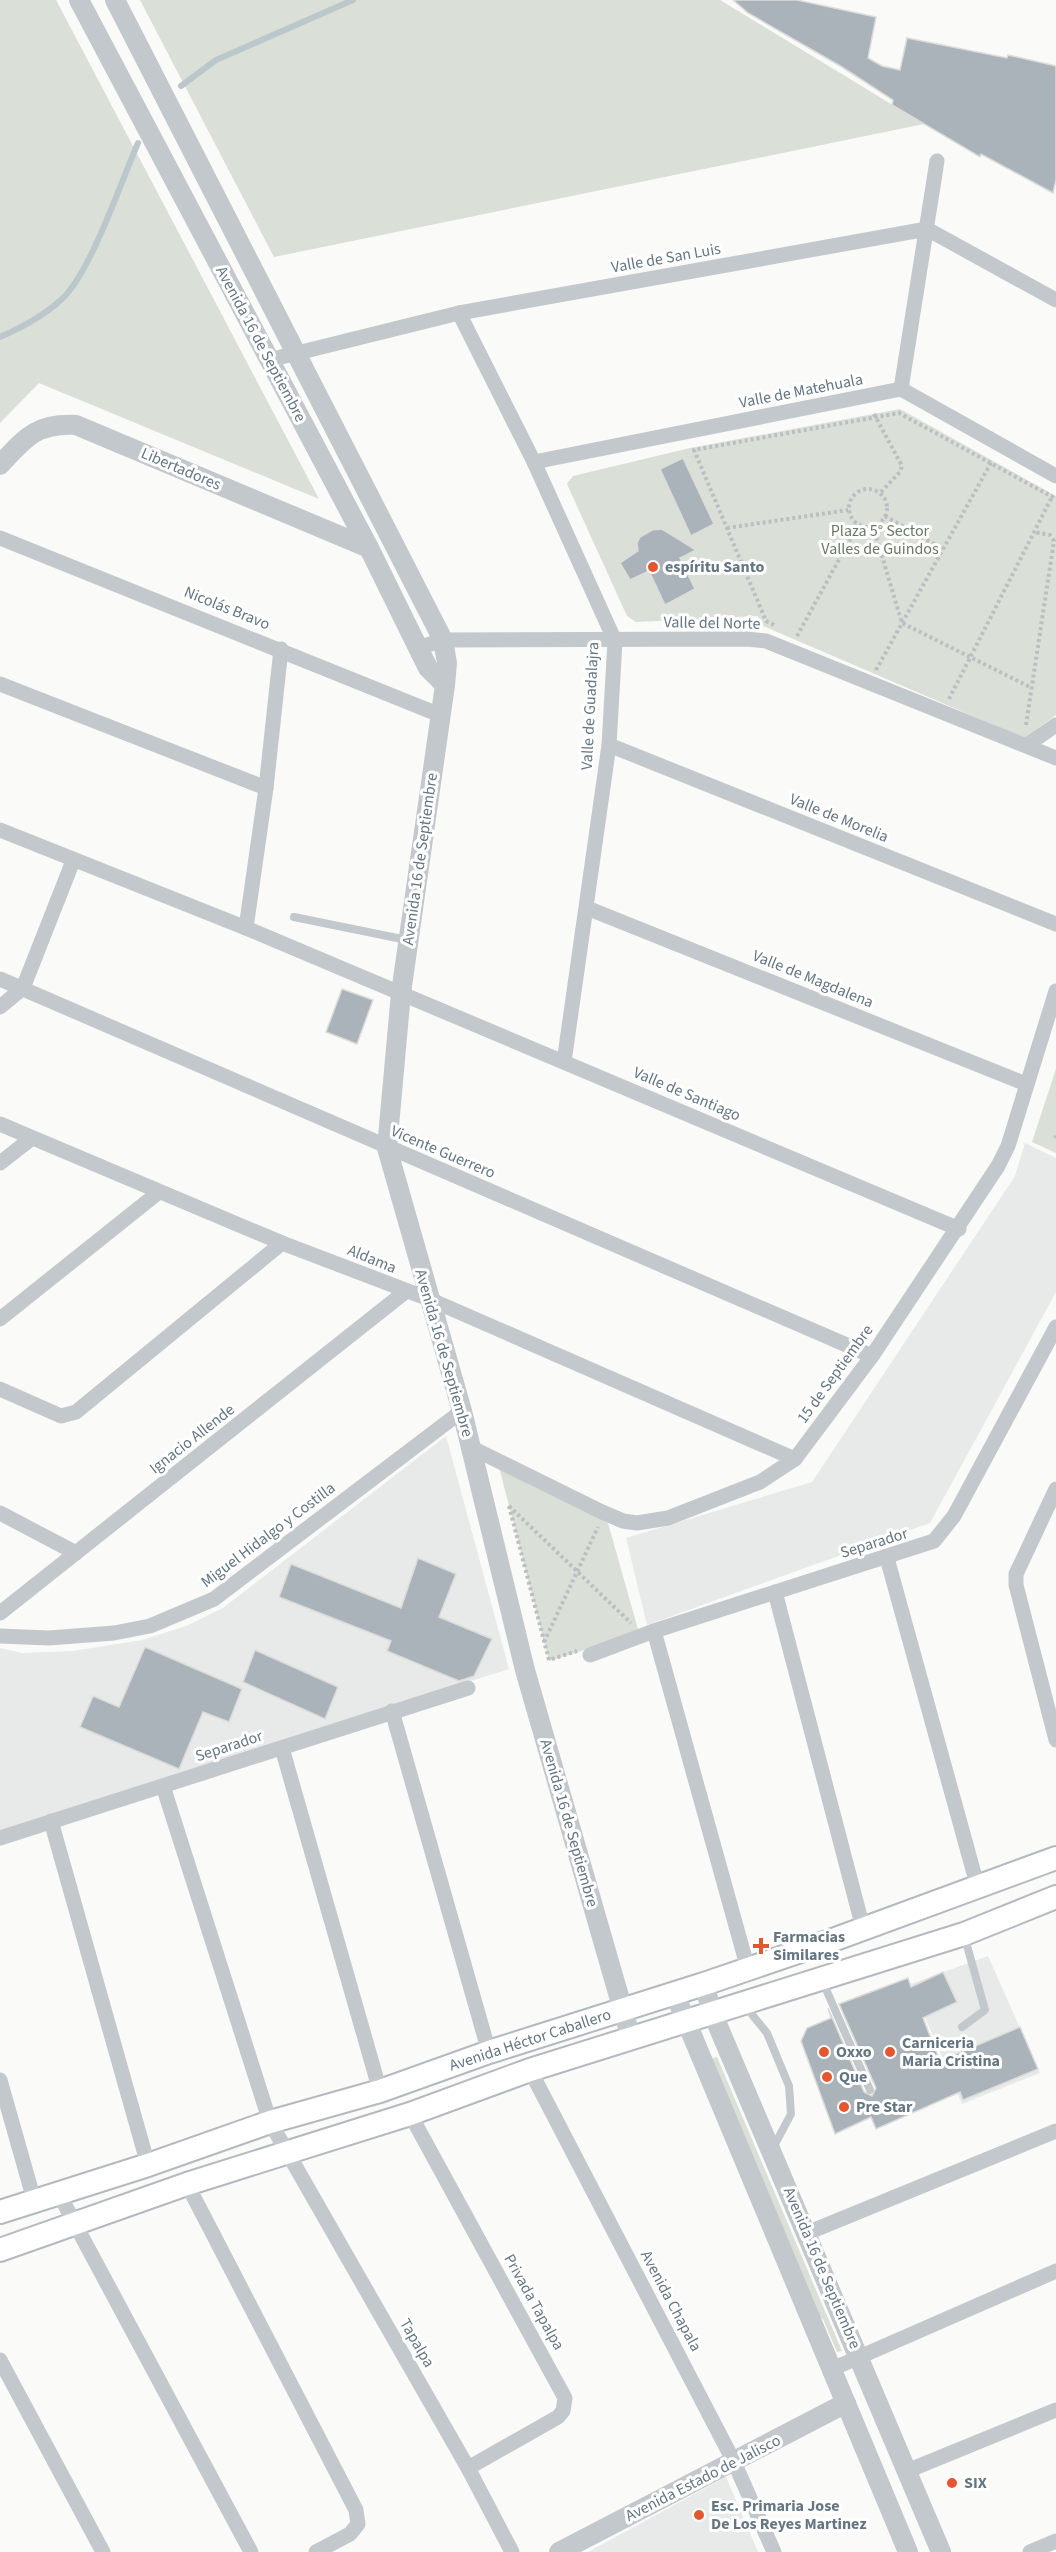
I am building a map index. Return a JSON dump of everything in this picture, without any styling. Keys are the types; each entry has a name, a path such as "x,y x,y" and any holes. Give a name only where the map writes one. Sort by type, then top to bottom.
{"main road":[{"name":"Avenida Héctor Caballero","path":"0,2212 148,2165 270,2122 380,2091 489,2052 704,1984 830,1941 1056,1858"},
{"name":"Avenida Héctor Caballero","path":"0,2250 187,2184 410,2114 530,2070 964,1934 1056,1898"},
{"path":"830,1941 830,1976"}],"street":[{"name":"Avenida 16 de Septiembre","path":"79,0 369,548 428,668 445,685"},
{"name":"Avenida 16 de Septiembre","path":"115,0 298,353 443,640 447,663 445,685 401,993 387,1148 462,1411 525,1670 631,2038"},
{"path":"143,121 167,99"},
{"path":"937,161 901,389 1056,476"},
{"path":"927,230 1056,300"},
{"name":"Valle de San Luis","path":"269,360 459,312 927,230"},
{"name":"Valle de Guadalajra","path":"459,312 534,462 615,641 609,745 564,1062"},
{"name":"Valle de Matehuala","path":"534,462 901,389"},
{"name":"Libertadores","path":"0,465 27,437 40,429 57,424 76,425 369,548"},
{"name":"Nicolás Bravo","path":"0,538 281,649 440,715"},
{"name":"Valle del Norte","path":"418,648 443,640 746,639 766,641 1056,758"},
{"path":"246,928 266,788 281,649"},
{"path":"0,684 266,788"},
{"path":"1027,745 1056,725"},
{"name":"Valle de Morelia","path":"609,745 1056,924"},
{"path":"0,830 246,928 401,993"},
{"path":"0,1007 23,988 73,861"},
{"name":"Valle de Magdalena","path":"587,908 1026,1084"},
{"name":"Vicente Guerrero","path":"0,979 872,1356"},
{"name":"15 de Septiembre","path":"470,1447 604,1513 637,1523 669,1518 760,1482 795,1459 872,1356 998,1166 1008,1146 1056,991"},
{"name":"Valle de Santiago","path":"401,993 959,1228"},
{"name":"Aldama","path":"0,1124 282,1243 405,1292 429,1299 795,1459"},
{"path":"0,1163 32,1138"},
{"path":"0,1319 159,1192"},
{"path":"0,1389 61,1416 76,1412 282,1243"},
{"name":"Ignacio Allende","path":"0,1612 405,1292"},
{"name":"Separador","path":"590,1655 775,1592 924,1546 940,1536 954,1516 1056,1327"},
{"name":"Miguel Hidalgo y Costilla","path":"0,1636 49,1638 114,1633 150,1626 214,1599 462,1411"},
{"path":"1056,1489 1026,1548 1016,1574 1016,1585 1056,1740"},
{"path":"0,1514 76,1553"},
{"path":"888,1558 978,1888"},
{"path":"775,1592 863,1928"},
{"path":"650,1633 748,1969"},
{"name":"Separador","path":"0,1838 468,1688"},
{"path":"393,1711 489,2052"},
{"path":"282,1748 380,2091"},
{"name":"Tapalpa","path":"163,1786 270,2122 468,2468 512,2552"},
{"path":"51,1821 148,2165"},
{"name":"Avenida 16 de Septiembre","path":"704,1984 712,2012 941,2552"},
{"name":"Avenida 16 de Septiembre","path":"674,1992 908,2552"},
{"name":"Avenida Chapala","path":"530,2070 734,2462 774,2552"},
{"path":"0,2080 34,2200"},
{"name":"Privada Tapalpa","path":"410,2114 565,2398 563,2411 558,2417 468,2468"},
{"path":"807,2233 1056,2131"},
{"path":"187,2184 356,2510 358,2524 350,2534 316,2552"},
{"path":"59,2194 251,2552"},
{"path":"832,2369 1056,2271"},
{"path":"0,2360 103,2552"},
{"name":"Avenida Estado de Jalisco","path":"560,2552 846,2403"},
{"path":"907,2471 1056,2410"},
{"path":"1030,2552 1056,2541"}],"lane":[{"path":"294,917 408,940"},
{"path":"962,2027 986,2010 964,1934"},
{"path":"830,1976 870,2090"},
{"path":"742,2003 767,2033 789,2086 791,2114 772,2151"}],"path":[{"path":"766,621 694,450 899,413 1056,499"},
{"path":"874,414 902,466 900,472 880,493"},
{"path":"874,673 992,460"},
{"path":"869,489 880,493 887,506 885,516 873,526 858,525 848,510 850,500 860,490 869,489"},
{"path":"947,705 1053,494"},
{"path":"727,528 848,510"},
{"path":"885,516 943,549"},
{"path":"795,640 858,525"},
{"path":"873,526 902,623 1032,688"},
{"path":"1026,728 1054,541 1050,536 1034,532"},
{"path":"478,1478 577,1571 650,1633"},
{"path":"508,1506 549,1660"},
{"path":"525,1670 544,1643 604,1513"}],"shaded area":[{"path":"1025,1143 1056,1158 1056,1292 930,1523 647,1625 626,1538 812,1482 1015,1176"},
{"path":"446,1436 509,1669 0,1830 0,1648 22,1653 73,1651 142,1640 186,1626 223,1608"},
{"path":"988,1956 1040,2073 962,2104 911,1984"},
{"name":"Esc. Primaria Jose De Los Reyes Martinez","path":"726,2477 758,2552 588,2552"}],"green space":[{"path":"0,0 56,0 319,499 39,383 0,423"},
{"path":"140,0 720,0 924,124 274,257"},
{"name":"Plaza 5° Sector Valles de Guindos","path":"900,409 1056,496 1056,715 1024,738 761,625 758,616 636,622 627,616 567,484 573,476 690,448"},
{"path":"1056,1069 1056,1153 1032,1142"},
{"path":"499,1467 608,1523 639,1633 549,1661"},
{"path":"717,2057 842,2351 837,2352 823,2319 815,2316 706,2060"}],"building":[{"path":"733,0 797,0 876,17 868,58 882,66 900,70 907,38 1007,58 1008,55 1056,66 1056,180 1053,193 981,154 980,157 892,105 893,100 842,67 748,13"},
{"path":"683,458 714,524 691,536 660,469"},
{"name":"espíritu Santo","path":"662,529 696,550 680,558 695,589 665,605 649,571 630,580 620,563 638,551 637,543 640,537 652,530"},
{"path":"342,989 373,1000 357,1044 326,1032"},
{"path":"418,1558 456,1574 439,1617 492,1639 474,1676 459,1681 387,1651 391,1641 279,1597 291,1564 401,1608"},
{"path":"145,1647 242,1689 229,1722 203,1712 179,1769 80,1727 93,1696 119,1707"},
{"path":"255,1650 338,1687 325,1719 243,1682"},
{"path":"943,1972 957,2002 923,2018 940,2061 1020,2027 1038,2069 963,2100 960,2092 876,2129 871,2117 835,2134 801,2041 807,2028 831,2018 828,2008 864,2092 872,2096 876,2088 839,2004 908,1978 911,1987"}],"waterway":[{"path":"181,86 216,60 353,0"},
{"path":"0,337 41,316 63,298 74,285 105,225 138,143"}],"place":[{"name":"espíritu Santo","path":"653,567"},
{"name":"Farmacias Similares","path":"761,1946"},
{"name":"Oxxo","path":"824,2052"},
{"name":"Carniceria Maria Cristina","path":"890,2052"},
{"name":"Que","path":"827,2077"},
{"name":"Pre Star","path":"844,2107"},
{"name":"SIX","path":"952,2483"},
{"name":"Esc. Primaria Jose De Los Reyes Martinez","path":"699,2515"}]}
